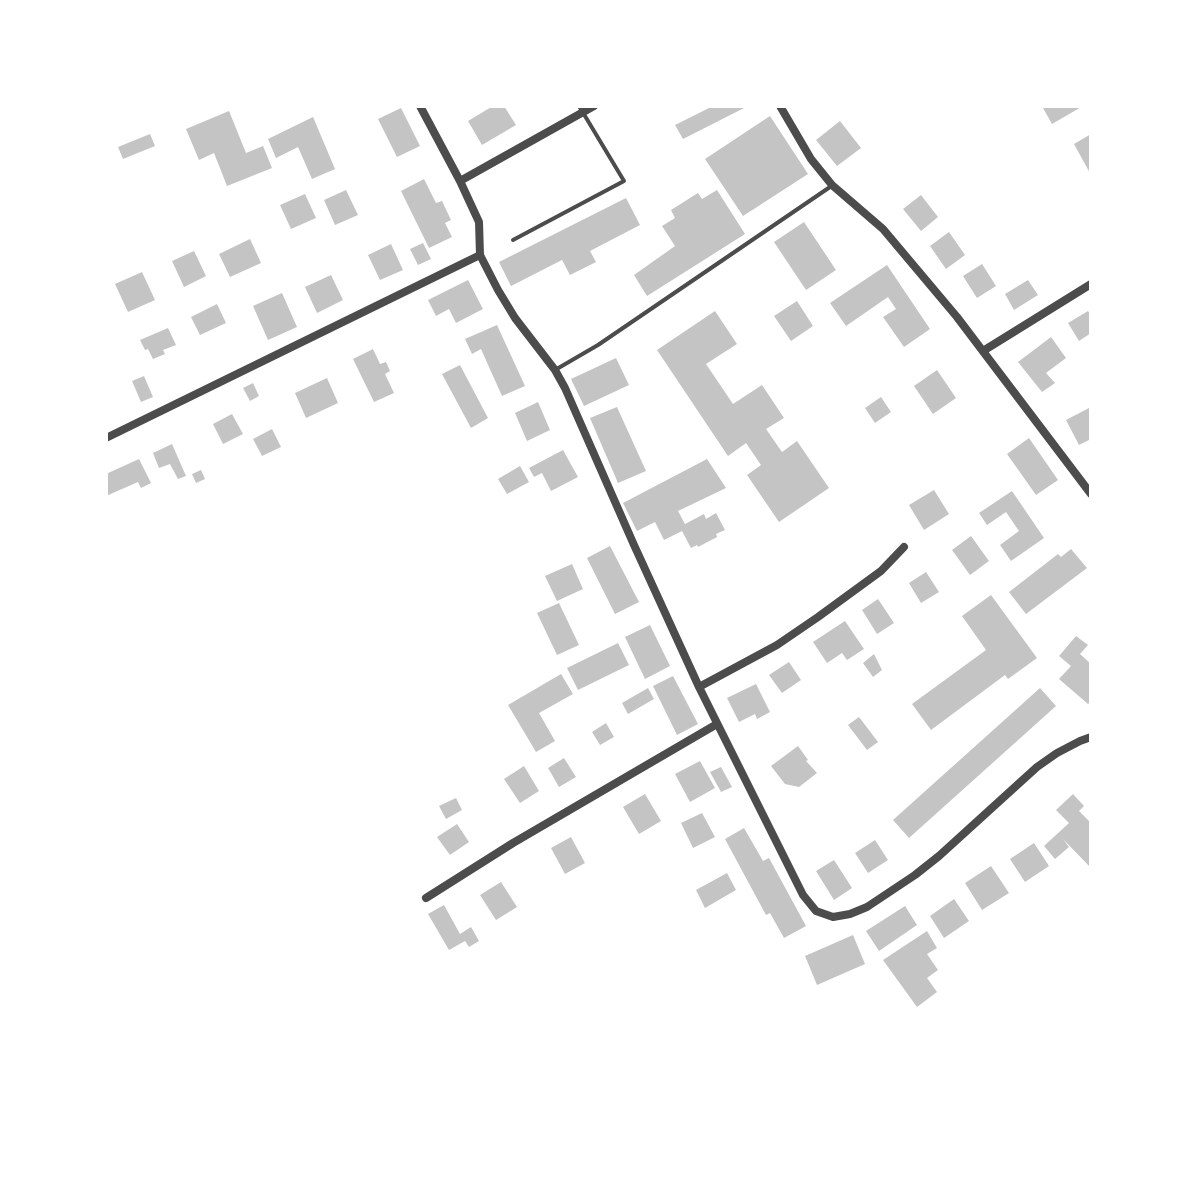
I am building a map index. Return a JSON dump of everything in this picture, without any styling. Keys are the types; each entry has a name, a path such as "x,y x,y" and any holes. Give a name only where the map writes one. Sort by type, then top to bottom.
{"street":[{"path":"420,106 479,222 480,255 515,318 555,370 572,403 699,687 803,895 816,911 833,917 867,907 939,856 1037,767 1057,753 1091,737"},
{"path":"460,181 581,109 594,106"},
{"path":"780,106 811,159 832,185 883,229 957,317 1091,494"},
{"path":"106,438 480,255"},
{"path":"983,351 1091,284"},
{"path":"699,687 777,645 881,571 904,547"},
{"path":"426,898 513,843 717,724"}],"lane":[{"path":"513,240 624,181 581,109"},
{"path":"555,370 598,345 832,185"}],"building":[{"path":"493,106 504,106 516,125 482,145 468,121"},
{"path":"713,106 748,106 683,139 675,125"},
{"path":"1083,106 1052,124 1043,108"},
{"path":"401,108 420,146 397,157 378,119"},
{"path":"229,111 246,153 263,146 272,168 227,186 214,153 199,160 186,129"},
{"path":"770,116 808,174 743,216 705,159"},
{"path":"313,117 335,169 312,179 298,147 276,158 268,139"},
{"path":"840,121 861,148 837,166 816,140"},
{"path":"150,134 155,146 123,159 118,147"},
{"path":"1091,134 1091,175 1074,144"},
{"path":"424,179 436,203 442,201 451,220 445,223 452,237 429,248 401,191"},
{"path":"346,190 358,215 335,225 324,200"},
{"path":"717,190 745,234 647,296 634,275 675,246 662,226 675,218 671,210 698,193 702,199"},
{"path":"305,194 316,218 291,229 280,205"},
{"path":"921,195 938,217 921,231 903,209"},
{"path":"626,198 640,225 590,251 596,262 570,275 562,260 511,286 499,262"},
{"path":"804,222 836,270 806,290 774,242"},
{"path":"949,232 965,255 946,269 930,246"},
{"path":"250,239 261,263 230,277 219,254"},
{"path":"423,243 431,259 418,265 410,249"},
{"path":"391,244 403,270 380,280 368,255"},
{"path":"194,251 206,276 184,287 172,261"},
{"path":"982,264 996,286 977,298 963,276"},
{"path":"887,265 930,329 904,347 883,317 896,309 888,297 846,326 830,303"},
{"path":"142,272 155,300 128,312 115,284"},
{"path":"331,275 343,300 317,313 305,287"},
{"path":"468,280 483,309 456,323 449,309 436,316 428,300"},
{"path":"1028,280 1038,295 1014,310 1005,294"},
{"path":"282,293 297,327 268,340 253,306"},
{"path":"797,301 813,326 791,341 774,316"},
{"path":"217,304 226,323 200,335 191,317"},
{"path":"715,311 737,344 706,364 733,404 762,385 784,418 766,429 782,452 797,441 829,488 779,522 747,475 761,465 746,443 728,456 657,350"},
{"path":"1088,311 1091,333 1079,341 1068,323"},
{"path":"497,325 525,386 502,396 481,349 472,354 465,339"},
{"path":"168,328 176,345 163,350 165,354 153,359 140,340"},
{"path":"1051,337 1066,358 1046,373 1055,383 1042,392 1018,362"},
{"path":"373,349 380,364 386,362 390,371 385,374 394,393 374,402 353,359"},
{"path":"616,358 629,385 584,406 571,379"},
{"path":"460,365 488,418 471,428 442,374"},
{"path":"937,370 956,398 933,414 914,386"},
{"path":"144,376 153,397 141,402 132,381"},
{"path":"327,378 338,403 306,418 295,393"},
{"path":"253,383 259,396 250,401 243,388"},
{"path":"881,397 891,412 875,423 865,408"},
{"path":"538,402 550,430 527,441 515,413"},
{"path":"617,407 646,471 618,483 590,418"},
{"path":"1089,408 1091,439 1079,445 1066,420"},
{"path":"232,414 243,434 223,444 213,424"},
{"path":"272,429 281,447 262,456 253,439"},
{"path":"1029,438 1058,480 1036,495 1007,454"},
{"path":"172,444 186,476 178,479 170,464 159,468 153,453"},
{"path":"563,450 578,477 551,491 542,473 534,477 529,468"},
{"path":"139,459 151,483 141,488 138,482 106,496 106,474"},
{"path":"707,459 726,488 678,511 685,524 704,514 706,519 716,513 725,530 716,534 717,537 691,548 682,531 664,540 655,522 637,531 623,503"},
{"path":"520,466 529,482 507,494 498,479"},
{"path":"201,470 205,479 196,483 192,474"},
{"path":"934,490 949,514 924,530 909,505"},
{"path":"1012,491 1044,538 1011,561 1000,545 1019,531 1006,512 987,525 979,513"},
{"path":"971,536 989,561 970,575 952,550"},
{"path":"610,546 639,602 615,614 587,558"},
{"path":"1071,549 1087,568 1026,614 1009,592 1058,554 1061,557"},
{"path":"572,564 583,589 557,601 545,576"},
{"path":"926,572 939,592 921,603 909,583"},
{"path":"991,595 1037,658 1008,679 1005,675 931,730 912,704 986,650 962,616"},
{"path":"878,599 894,623 877,634 862,610"},
{"path":"559,603 579,645 557,655 537,613"},
{"path":"845,621 864,649 847,660 842,653 827,663 813,642"},
{"path":"650,625 670,666 645,679 625,637"},
{"path":"1076,636 1088,645 1080,654 1091,664 1091,701 1088,704 1059,679 1071,666 1059,656"},
{"path":"618,643 629,665 578,690 567,668"},
{"path":"874,654 882,670 873,677 863,663"},
{"path":"789,662 801,680 782,693 769,675"},
{"path":"561,674 573,694 539,713 555,741 536,752 508,705"},
{"path":"673,676 698,724 677,735 653,686"},
{"path":"756,684 770,712 757,719 755,714 739,722 727,698"},
{"path":"648,688 654,699 628,714 622,703"},
{"path":"1040,688 1056,706 909,838 893,820"},
{"path":"859,717 878,742 867,750 848,725"},
{"path":"606,723 614,737 600,745 592,732"},
{"path":"798,746 817,773 799,787 785,784 771,766"},
{"path":"564,758 576,777 559,787 548,768"},
{"path":"700,761 715,788 690,802 675,774"},
{"path":"524,766 539,791 520,803 504,779"},
{"path":"721,767 732,787 721,792 710,772"},
{"path":"645,794 661,821 639,834 623,807"},
{"path":"1073,794 1084,806 1079,811 1091,823 1091,868 1063,839 1069,847 1055,859 1044,846 1069,823 1056,810"},
{"path":"456,798 462,810 446,819 439,806"},
{"path":"702,813 715,837 693,848 681,823"},
{"path":"457,824 469,842 450,855 437,837"},
{"path":"744,828 763,861 769,858 806,926 784,938 770,913 766,915 725,839"},
{"path":"571,837 585,863 565,874 551,848"},
{"path":"875,840 888,860 868,873 855,853"},
{"path":"1034,843 1049,866 1025,882 1010,859"},
{"path":"834,860 852,888 834,900 816,871"},
{"path":"991,866 1009,893 982,910 965,883"},
{"path":"727,873 736,890 705,908 696,890"},
{"path":"501,882 517,907 496,920 480,895"},
{"path":"954,899 969,921 944,938 930,916"},
{"path":"444,905 460,934 471,927 479,941 469,947 465,941 449,950 428,914"},
{"path":"905,906 917,925 879,951 866,931"},
{"path":"927,931 937,948 927,954 938,970 927,978 937,992 917,1007 883,960"},
{"path":"853,935 865,964 817,985 805,956"}]}
